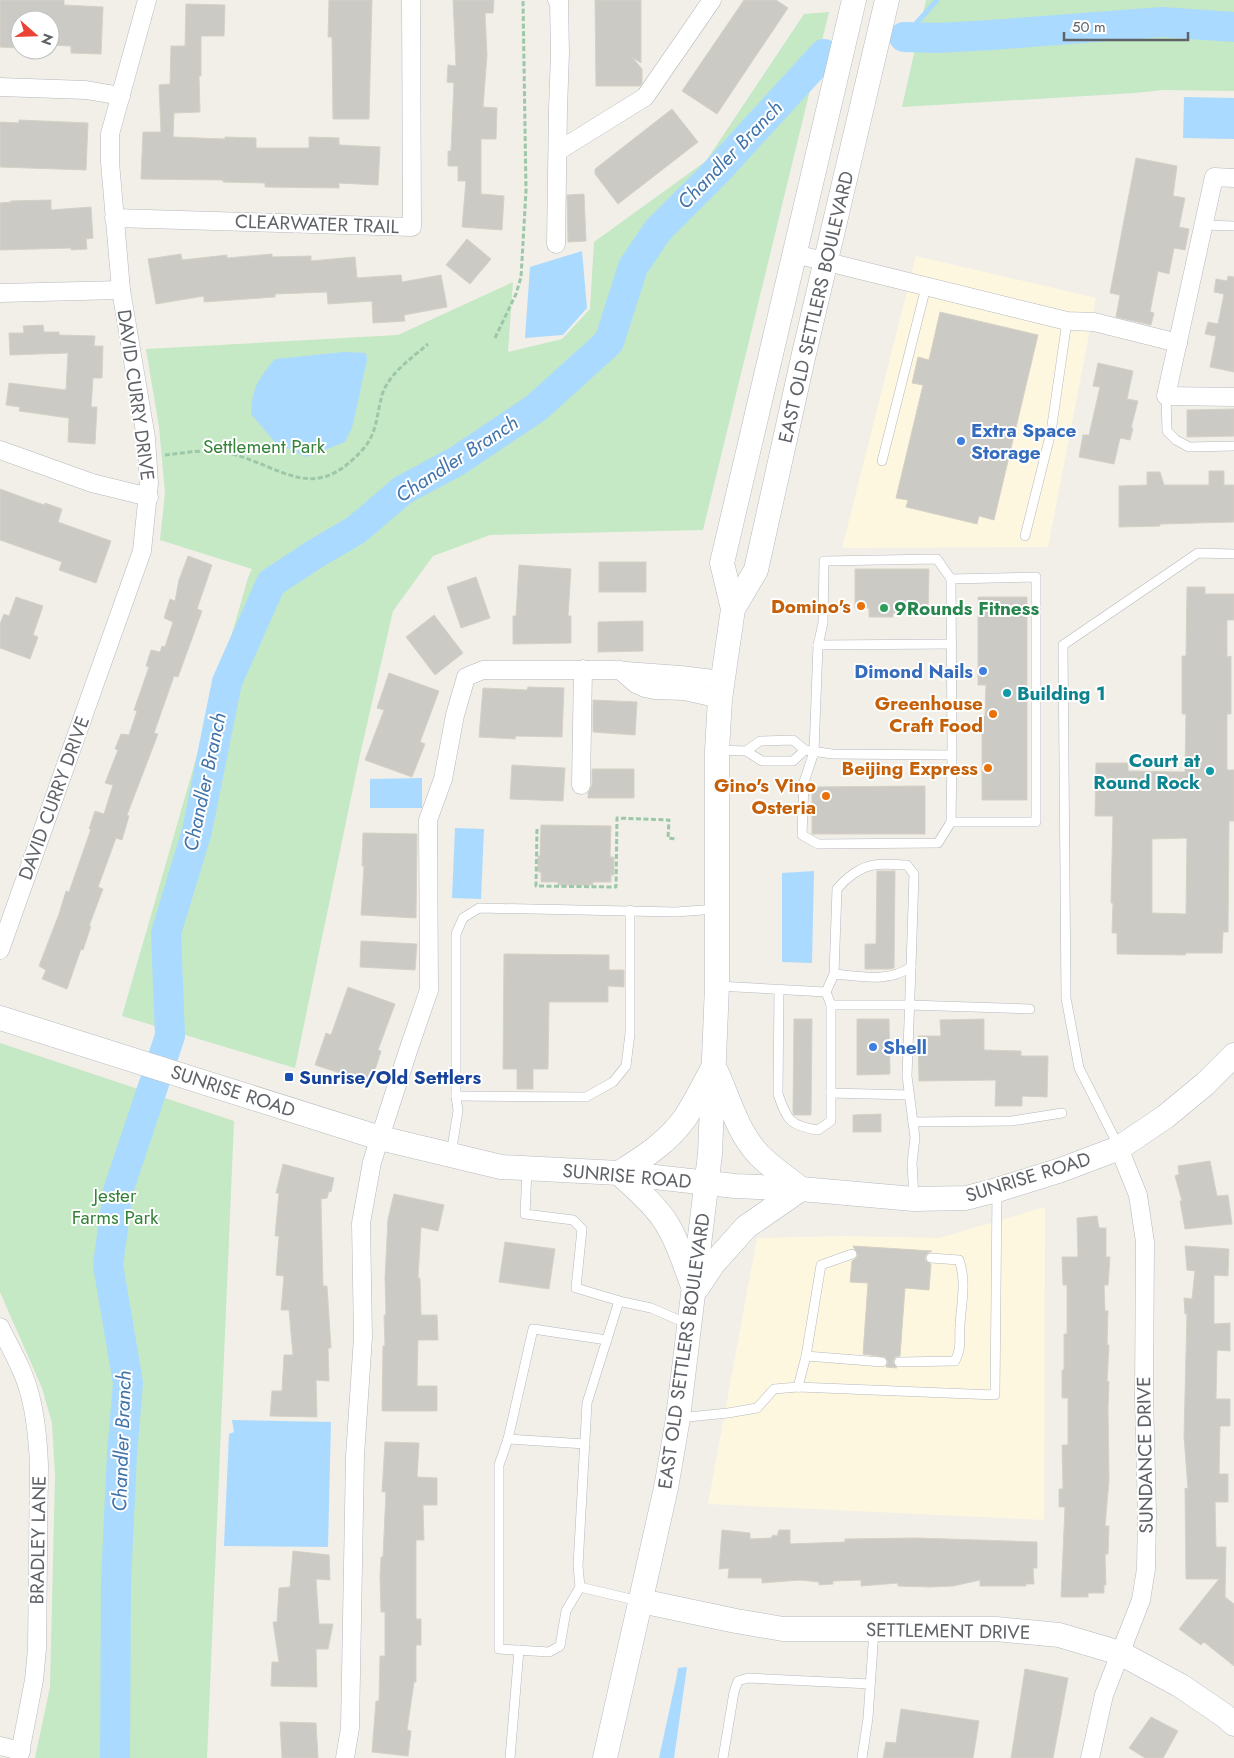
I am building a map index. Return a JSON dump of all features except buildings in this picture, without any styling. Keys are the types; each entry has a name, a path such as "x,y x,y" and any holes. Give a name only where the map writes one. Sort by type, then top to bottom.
{"main road":[{"name":"EAST OLD SETTLERS BOULEVARD","path":"733,610 722,564 854,0"},
{"name":"EAST OLD SETTLERS BOULEVARD","path":"605,1758 666,1488 678,1418 695,1292 710,1154 714,1067 717,986 717,750 721,690 733,610 756,570 887,0"},
{"name":"SUNRISE ROAD","path":"0,1018 380,1138 501,1167 619,1174 914,1199 966,1198 1061,1170 1119,1148 1165,1117 1205,1084 1234,1055"},
{"path":"695,1292 677,1244 664,1219 655,1207 619,1174 669,1136 684,1119 714,1067"},
{"path":"695,1292 713,1264 746,1226 801,1189 758,1154 746,1137 714,1067"},
{"name":"SETTLEMENT DRIVE","path":"641,1601 783,1629 996,1629 1060,1635 1120,1653 1181,1686 1234,1724"}],"street":[{"name":"DAVID CURRY DRIVE","path":"0,950 142,551 150,483 146,438 121,290 110,162 110,134 147,0"},
{"name":"CLEARWATER TRAIL","path":"114,218 412,227 411,0"},
{"path":"556,244 560,53 559,1 557,0"},
{"path":"558,151 646,96 712,0"},
{"path":"0,87 86,90 121,96"},
{"path":"1234,178 1214,177 1166,396 1234,397"},
{"path":"795,254 1068,321 1094,322 1178,343"},
{"path":"0,293 121,290"},
{"path":"0,450 92,483 149,497"},
{"path":"345,1758 350,1728 355,1456 363,1337 362,1222 372,1162 429,990 428,820 443,779 454,715 466,677 483,670 617,670 721,690"},
{"path":"581,785 583,670"},
{"name":"SUNDANCE DRIVE","path":"1090,1758 1104,1695 1141,1600 1146,1569 1145,1242 1138,1195 1119,1148"},
{"name":"BRADLEY LANE","path":"0,1327 20,1366 30,1395 38,1439 40,1466 37,1649 34,1680 20,1754"},
{"path":"0,1746 20,1754"}],"lane":[{"path":"1204,226 1234,226"},
{"path":"882,461 926,287"},
{"path":"1025,536 1051,432 1068,321"},
{"path":"1166,396 1167,431 1176,440 1189,447 1234,446"},
{"path":"1119,1148 1079,1068 1066,998 1064,645 1198,553 1234,554"},
{"path":"937,559 951,579 951,822 938,843 818,844 802,835 804,782 810,751 818,645 823,623 824,561 937,559"},
{"path":"951,579 1036,577 1036,822 951,822"},
{"path":"818,645 952,644"},
{"path":"746,751 760,741 793,740 810,751 832,754 952,755"},
{"path":"717,750 746,751 762,761 793,761 810,751"},
{"path":"779,989 778,1094 782,1107 790,1120 800,1127 818,1130 831,1121 831,1005 826,992 834,974 837,888 845,880 874,864 907,866 914,874 907,1076 915,1138 912,1163 914,1199"},
{"path":"451,1156 458,1111 456,1096 456,934 463,918 479,908 676,912 717,909"},
{"path":"456,1096 586,1097 613,1082 626,1066 630,1034 630,910"},
{"path":"834,974 887,978 902,974 911,967"},
{"path":"717,986 826,992"},
{"path":"831,1005 910,1005 1030,1009"},
{"path":"831,1093 909,1095"},
{"path":"913,1122 1012,1121 1062,1113"},
{"path":"527,1169 524,1214 573,1220 582,1229 576,1288 651,1308 690,1326"},
{"path":"678,1418 757,1408 774,1389 798,1388 995,1396 998,1190"},
{"path":"798,1388 806,1356 820,1264 852,1254"},
{"path":"899,1362 955,1361 960,1352 960,1326 964,1296 963,1272 959,1260 931,1258"},
{"path":"607,1340 533,1329 508,1439 499,1465 499,1649 549,1652 560,1646 566,1611 580,1587 578,1566 587,1403 607,1340 619,1301"},
{"path":"806,1356 882,1362"},
{"path":"508,1439 584,1444"},
{"path":"580,1587 641,1601"},
{"path":"862,1758 868,1718 874,1630"},
{"path":"510,1758 519,1650"},
{"path":"723,1758 734,1692 738,1681 748,1678 870,1684"}],"path":[{"path":"495,338 516,294 521,277 526,191 523,0"},
{"path":"165,455 197,451 229,453 290,475 311,480 324,478 335,473 366,446 374,430 383,394 390,380 428,344"},
{"path":"537,829 536,886 616,887 617,818 669,820 668,838 677,839"}],"shaded area":[{"path":"916,256 1096,298 1048,547 842,548"},
{"path":"1045,1207 1044,1520 708,1504 757,1238 844,1236 939,1238"}],"green space":[{"path":"926,0 1234,0 1234,91 1163,90 902,107"},
{"name":"Settlement Park","path":"829,12 703,530 490,535 433,556 393,611 359,759 295,1068 122,1016 252,569 160,540 165,493 159,427 146,349 398,335 513,282 508,352 562,339 590,309 594,242 706,161 804,14"},
{"name":"Jester Farms Park","path":"0,1043 234,1121 207,1758 35,1758 50,1687 55,1475 52,1423 42,1388 0,1292"}],"water":[{"path":"1184,97 1234,98 1234,139 1183,138"},
{"path":"582,251 587,308 563,335 525,338 530,267"},
{"path":"344,352 366,353 367,360 352,428 345,442 306,457 275,442 251,414 255,390 264,372 275,359"},
{"path":"422,778 422,808 370,808 370,779"},
{"path":"455,828 484,829 481,899 452,898"},
{"path":"814,871 812,963 782,962 782,873"},
{"path":"232,1420 331,1422 328,1547 224,1546 229,1434 234,1432"},
{"path":"687,1667 674,1758 659,1758 678,1668"}],"waterway":[{"path":"904,37 937,0"},
{"name":"Chandler Branch","path":"904,37 939,38 991,35 1162,22 1234,27"},
{"name":"Chandler Branch","path":"115,1758 116,1582 122,1454 128,1383 108,1265 118,1191 170,1036 166,933 197,831 227,682 271,583 356,530 403,490 457,461 536,408 609,342 633,267 658,230 716,172 824,54"}],"place":[{"name":"Extra Space Storage","path":"961,441"},
{"name":"Domino's","path":"861,606"},
{"name":"9Rounds Fitness","path":"884,608"},
{"name":"Dimond Nails","path":"983,671"},
{"name":"Building 1","path":"1007,693"},
{"name":"Greenhouse Craft Food","path":"993,714"},
{"name":"Beijing Express","path":"988,768"},
{"name":"Court at Round Rock","path":"1210,771"},
{"name":"Gino's Vino Osteria","path":"826,796"},
{"name":"Shell","path":"873,1047"},
{"name":"Sunrise/Old Settlers","path":"289,1077"}]}
